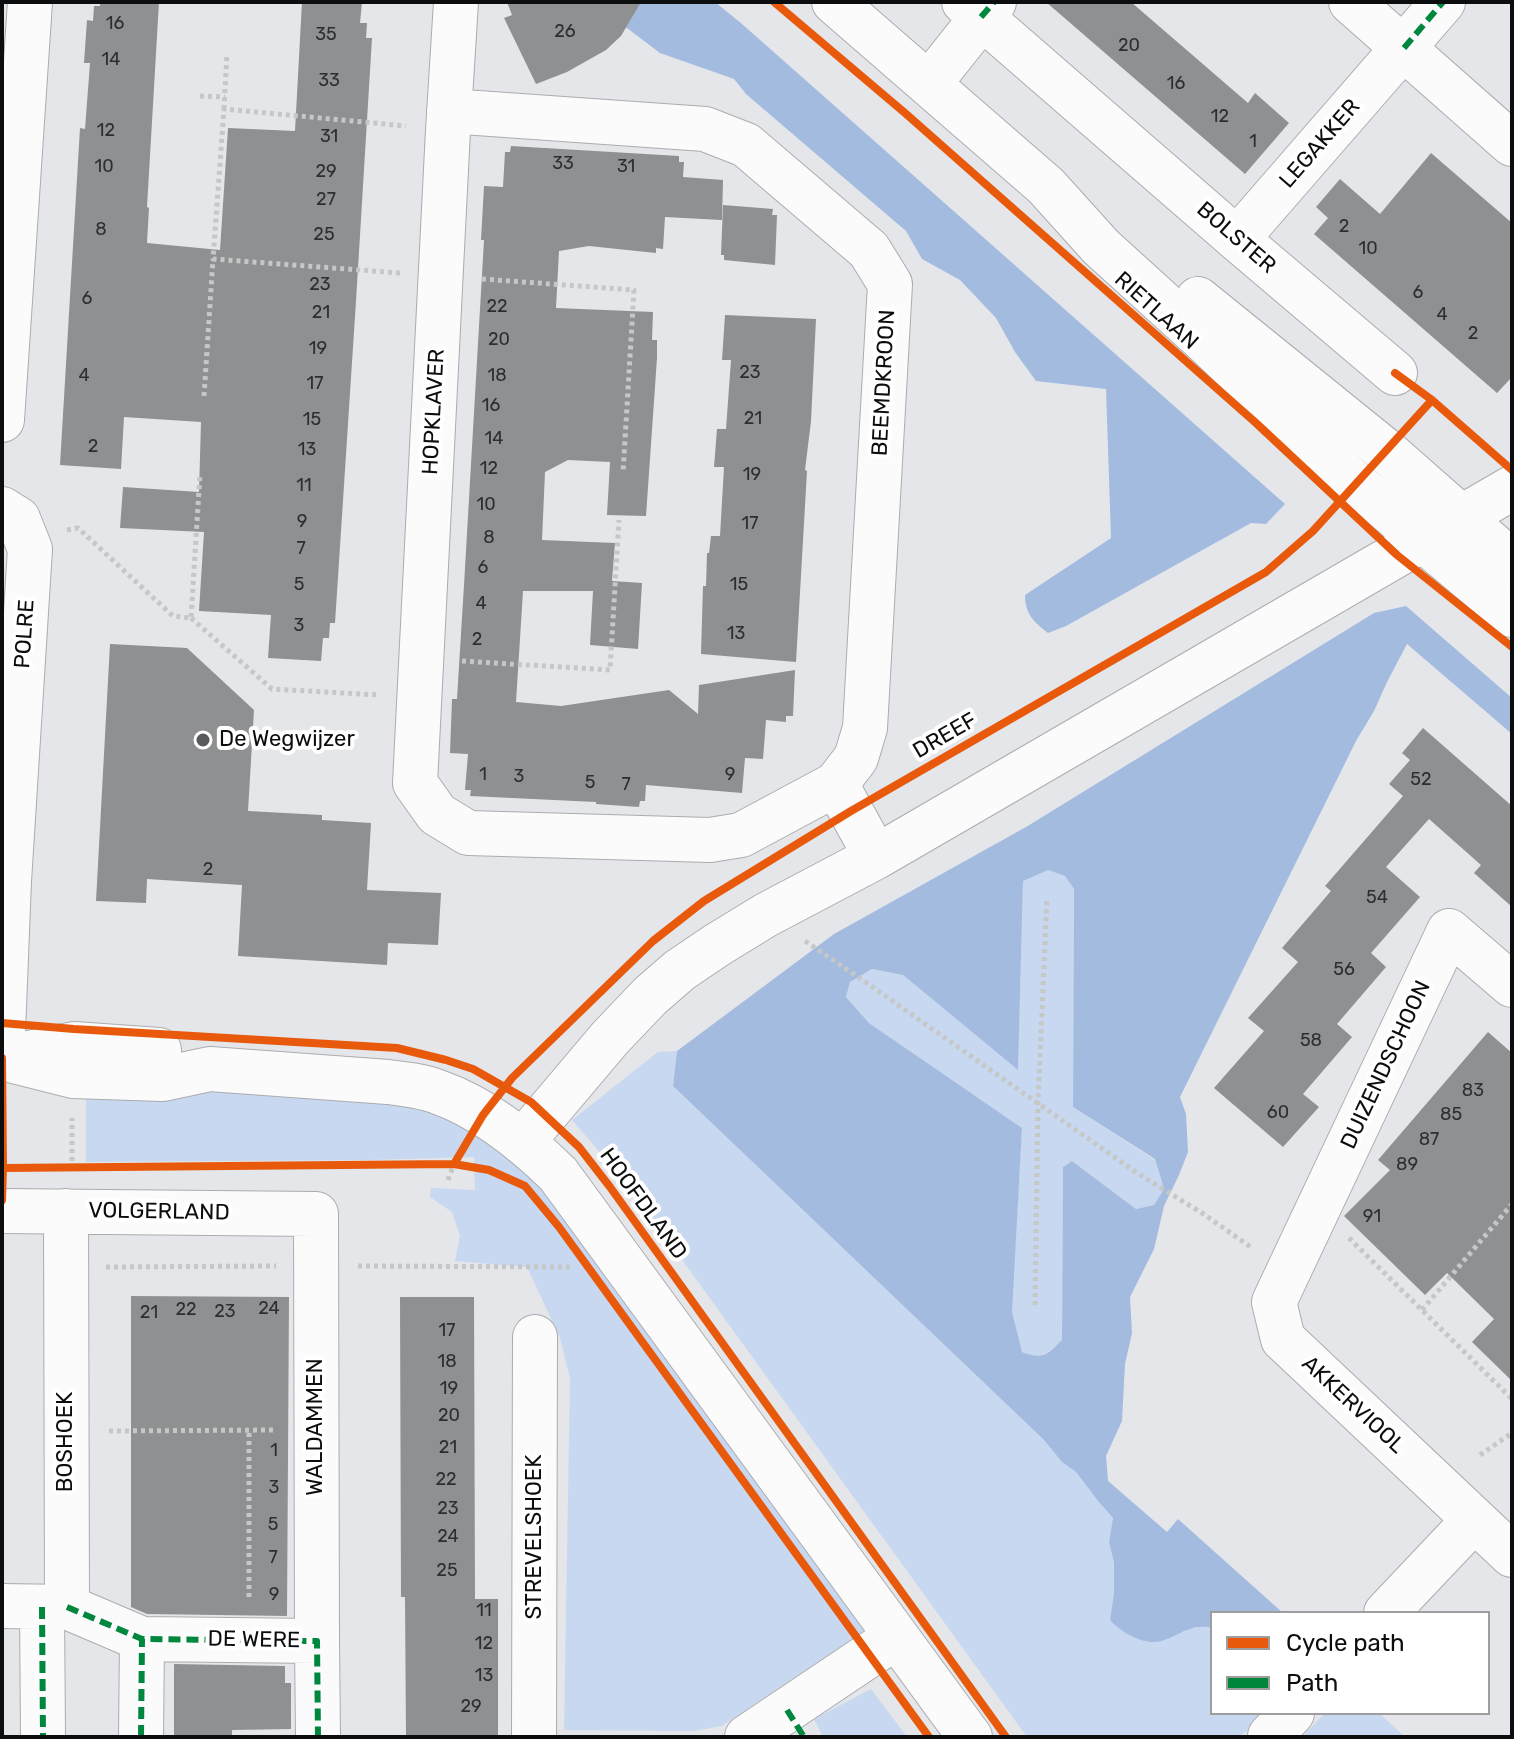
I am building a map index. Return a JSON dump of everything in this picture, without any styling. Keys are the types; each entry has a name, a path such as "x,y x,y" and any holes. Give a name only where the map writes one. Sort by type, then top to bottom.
{"street":[{"path":"2,420 13,88 30,2"},
{"name":"HOPKLAVER","path":"437,814 415,783 456,2"},
{"name":"RIETLAAN","path":"834,2 1046,186 1101,247 1341,471 1512,615"},
{"path":"1351,2 1512,144"},
{"name":"LEGAKKER","path":"1237,239 1443,2"},
{"path":"929,84 980,7"},
{"name":"BOLSTER","path":"980,7 1237,239 1395,373"},
{"name":"BEEMDKROON","path":"437,814 468,833 710,840 741,835 836,784 856,758 865,728 890,284 869,250 746,145 705,129 449,111"},
{"name":"RIETLAAN","path":"1046,186 1115,231 1386,451 1512,562"},
{"path":"523,1141 610,1038 650,996 680,970 717,945 766,915 876,857 1512,488"},
{"name":"POLRE","path":"2,1058 5,881 30,549 14,523"},
{"path":"836,784 876,857"},
{"name":"DUIZENDSCHOON","path":"1287,1272 1449,931 1512,985"},
{"path":"2,1058 73,1076 163,1079 210,1069 415,1085 439,1092 523,1141 558,1174 970,1737"},
{"name":"VOLGERLAND","path":"2,1211 316,1214"},
{"name":"BOSHOEK","path":"37,1607 66,1431 66,1211"},
{"name":"WALDAMMEN","path":"316,1214 317,1641"},
{"name":"AKKERVIOOL","path":"1287,1272 1274,1302 1283,1339 1512,1555"},
{"name":"STREVELSHOEK","path":"534,1737 535,1337"},
{"path":"1388,1611 1474,1520"},
{"path":"37,1607 43,1737"},
{"name":"DE WERE","path":"37,1607 142,1639 317,1641 318,1737"},
{"path":"747,1737 796,1724 896,1637"},
{"path":"141,1737 142,1639"},
{"path":"1270,1737 1290,1715"}],"path":[{"path":"224,109 227,53"},
{"path":"200,96 225,97"},
{"path":"204,396 213,259"},
{"path":"191,618 200,474"},
{"path":"14,523 78,528 173,616 191,618 272,689 421,678 610,670 619,520"},
{"path":"1035,1305 1038,1103 1047,897"},
{"path":"795,935 1137,1173 1205,1215 1287,1272"},
{"path":"448,1180 483,1115"},
{"path":"72,1116 71,1165 86,1168"},
{"path":"440,1164 466,1166"},
{"path":"1422,1310 1512,1204"},
{"path":"1345,1234 1512,1399"},
{"path":"249,1430 249,1639"},
{"path":"66,1431 316,1430"},
{"path":"1480,1455 1512,1433"}],"shaded area":[{"path":"607,2 715,2 1285,504 1266,524 1251,523 1066,626 1048,633 1031,617 1025,595 1111,538 1106,389 1036,381 996,318 960,280 922,259 906,231 746,94 734,79 660,53 603,10"},
{"path":"1406,606 1512,698 1512,734 1407,644 1180,1097 1186,1114 1188,1152 1164,1206 1154,1249 1130,1297 1132,1333 1125,1364 1122,1421 1106,1456 1108,1481 1167,1532 1178,1519 1281,1611 1210,1611 1210,1628 1196,1627 1163,1641 1137,1639 1110,1620 1114,1563 1109,1542 1113,1518 1076,1472 1062,1462 1044,1440 673,1086 677,1051 834,934 1026,827 1374,613","holes":["1048,870 1065,876 1074,889 1073,1107 1155,1159 1164,1189 1154,1205 1136,1209 1072,1161 1063,1167 1062,1340 1048,1352 1035,1356 1022,1352 1012,1312 1022,1128 869,1023 846,997 850,982 872,969 903,975 1018,1070 1023,881"]},
{"path":"1048,870 1065,876 1074,889 1073,1107 1155,1160 1164,1189 1154,1205 1136,1209 1072,1161 1063,1167 1062,1340 1048,1352 1035,1356 1022,1352 1011,1312 1022,1128 869,1023 846,997 850,982 872,969 903,975 1018,1070 1023,880"},
{"path":"677,1051 673,1086 1044,1440 1062,1462 1076,1472 1113,1518 1109,1542 1114,1563 1110,1621 1157,1642 1191,1628 1210,1628 1210,1715 1262,1715 1254,1726 1238,1737 1027,1737 628,1185 572,1120 658,1052"},
{"path":"86,1090 311,1093 408,1100 452,1116 533,1175 586,1241 864,1631 722,1726 694,1731 564,1730 570,1378 560,1338 527,1267 455,1261 460,1236 452,1212 430,1197 431,1188 475,1190 474,1157 86,1162"},
{"path":"871,1689 907,1737 823,1737 814,1719"},
{"path":"1323,1715 1381,1715 1405,1737 1302,1737"}],"building":[{"path":"100,2 159,2 147,243 220,250 228,128 295,131 302,2 362,2 360,23 367,23 366,38 372,38 356,301 335,623 330,623 329,638 323,638 321,661 268,658 271,615 199,611 204,532 120,528 123,487 199,492 201,422 124,417 121,469 60,465 80,128 85,129 90,63 84,63 87,20 93,21 94,6 100,6"},
{"path":"507,2 641,2 621,36 606,50 567,72 536,84 504,18 512,15"},
{"path":"1046,2 1131,2 1248,103 1255,93 1289,123 1245,174"},
{"path":"511,146 679,156 679,162 684,162 683,177 723,180 722,220 665,217 663,249 656,248 656,253 589,246 559,251 556,308 653,312 652,340 657,340 657,358 646,516 607,515 610,462 568,460 545,472 542,540 615,543 612,581 642,583 638,649 590,645 593,591 523,591 516,702 561,706 669,690 698,714 699,685 795,670 793,716 786,716 786,722 766,720 763,759 745,758 742,793 646,785 645,801 640,801 639,807 470,796 471,790 465,790 468,754 450,753 452,699 457,699 464,585 484,240 481,240 484,186 503,187 505,152 510,152"},
{"path":"1431,153 1512,223 1512,377 1497,393 1314,234 1328,218 1316,207 1340,179 1380,214"},
{"path":"723,205 773,209 772,215 777,215 775,265 724,260 724,255 721,255"},
{"path":"725,315 816,319 796,662 701,654 707,553 711,536 720,536 724,467 714,467 717,429 726,429 731,360 722,360"},
{"path":"110,644 187,648 254,710 248,811 322,815 322,820 371,823 367,890 441,893 438,945 388,943 387,965 238,956 242,885 147,879 146,903 96,901"},
{"path":"1423,728 1512,806 1512,907 1474,873 1481,865 1429,819 1386,867 1420,897 1371,953 1386,967 1337,1024 1352,1037 1303,1094 1319,1107 1283,1147 1214,1088 1264,1031 1248,1018 1298,962 1282,948 1331,891 1325,886 1403,796 1389,784 1410,760 1402,753"},
{"path":"1488,1032 1512,1053 1512,1381 1472,1342 1494,1319 1447,1273 1425,1295 1344,1216 1390,1170 1378,1160"},
{"path":"131,1296 289,1297 287,1616 147,1614 131,1607"},
{"path":"400,1297 474,1297 475,1599 498,1599 498,1737 406,1737 405,1597 401,1597"},
{"path":"174,1664 285,1666 285,1683 291,1683 291,1729 232,1730 232,1737 174,1737"}],"marked path":[{"path":"981,17 994,2"},
{"path":"1404,48 1443,2"},
{"path":"42,1607 43,1737"},
{"path":"67,1607 142,1639 317,1641 318,1737"},
{"path":"141,1737 142,1639"},
{"path":"787,1710 804,1737"}],"cycle path":[{"path":"774,2 905,113 1256,423 1397,555 1512,647"},
{"path":"1395,373 1432,400 1512,470"},
{"name":"DREEF","path":"454,1164 483,1115 512,1078 653,941 704,901 851,811 1266,572 1313,531 1432,400"},
{"name":"HOOFDLAND","path":"2,1023 397,1048 473,1069 531,1102 579,1147 610,1187 1006,1737"},
{"path":"2,1058 2,1200"},
{"path":"3,1168 454,1164 489,1170 525,1186 559,1227 929,1737"}],"place":[{"name":"De Wegwijzer","path":"203,740"}]}
